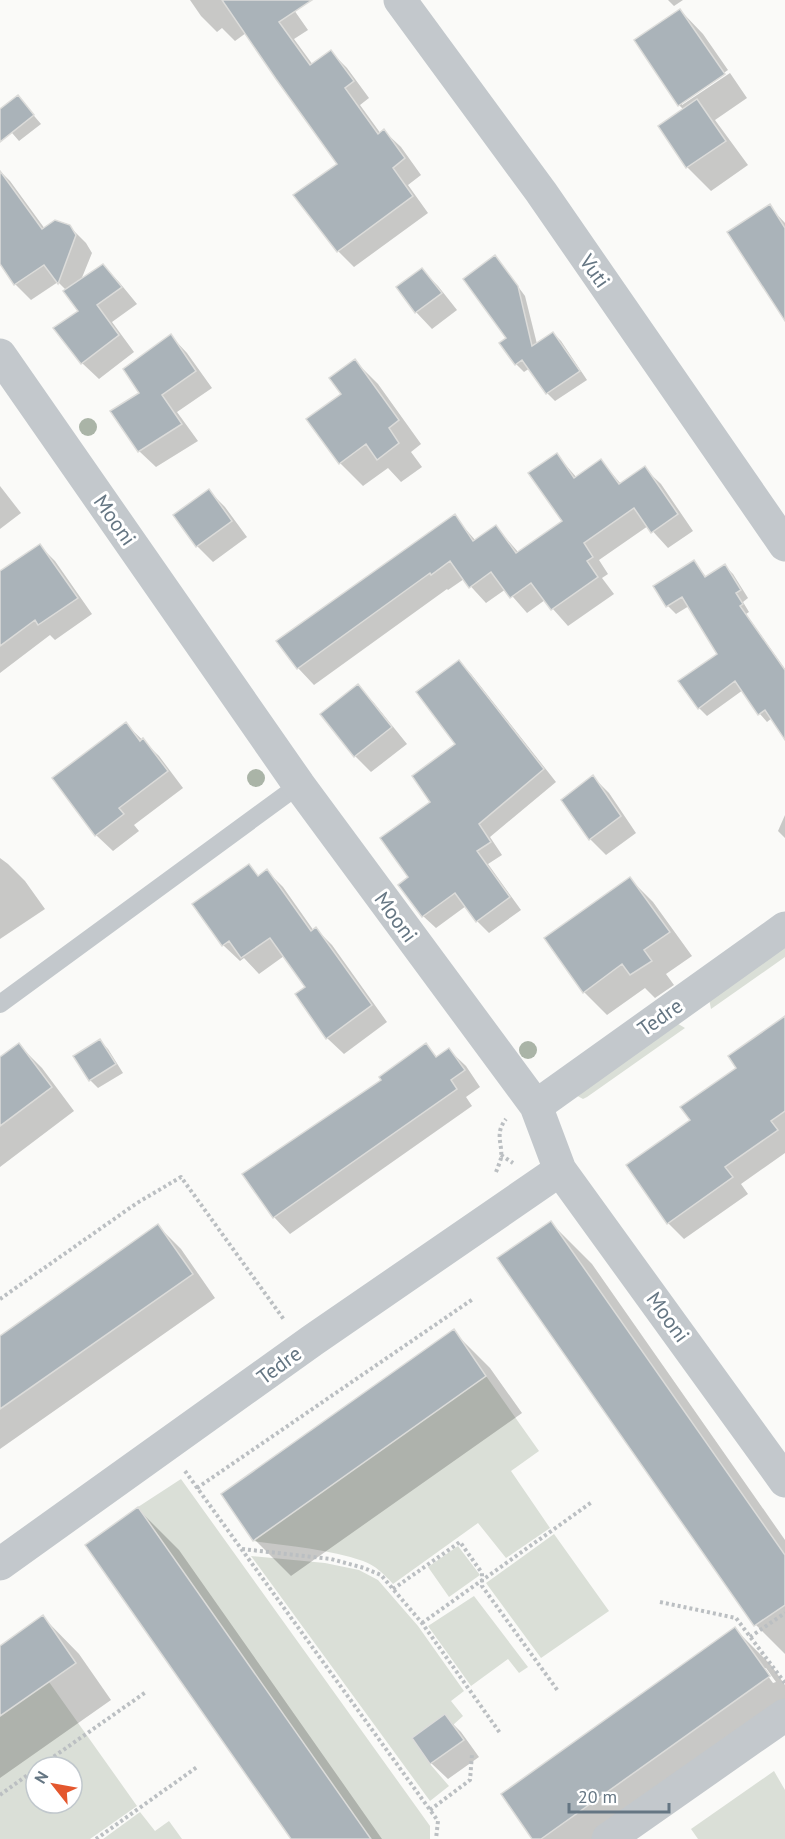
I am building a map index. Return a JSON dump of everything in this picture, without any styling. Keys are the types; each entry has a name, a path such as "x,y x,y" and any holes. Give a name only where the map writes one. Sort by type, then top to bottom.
{"street":[{"name":"Vuti","path":"400,0 541,192 785,546"},
{"name":"Mooni","path":"0,355 299,785 536,1107 560,1170 785,1481"},
{"name":"Tedre","path":"536,1107 785,928"},
{"name":"Tedre","path":"0,1564 331,1328 560,1170"},
{"path":"608,1839 785,1715"}],"lane":[{"path":"0,1004 299,785"}],"path":[{"path":"0,1299 137,1203 181,1177 287,1324"},
{"path":"197,1488 473,1299"},
{"path":"166,1445 438,1821 436,1839"},
{"path":"422,1623 592,1502"},
{"path":"393,1589 460,1542 482,1573 482,1586 558,1691"},
{"path":"241,1548 331,1559 381,1575 422,1623 500,1733"},
{"path":"660,1602 736,1618 785,1683"},
{"path":"750,1637 785,1613"},
{"path":"56,1755 146,1692"},
{"path":"430,1810 470,1780 472,1754"},
{"path":"96,1839 197,1767"},
{"path":"0,1795 24,1778"}],"shaded area":[{"path":"785,945 785,957 711,1009 709,999"},
{"path":"675,1022 685,1028 587,1097 583,1099 574,1094"},
{"path":"486,1376 539,1451 511,1471 550,1528 506,1558 478,1523 393,1584 372,1565 350,1557 309,1548 253,1541"},
{"path":"181,1479 430,1826 430,1839 371,1839 138,1507"},
{"path":"554,1534 609,1611 541,1658 486,1583"},
{"path":"458,1546 480,1575 449,1597 428,1567"},
{"path":"251,1556 325,1563 359,1570 378,1580 418,1626 464,1691 451,1701 463,1716 453,1725 430,1764 449,1786 430,1801"},
{"path":"474,1596 528,1667 519,1673 508,1659 471,1686 428,1626"},
{"path":"49,1682 137,1806 90,1839 0,1839 0,1716"},
{"path":"774,1771 785,1790 785,1839 698,1839 691,1829"},
{"path":"140,1812 155,1831 169,1821 182,1839 103,1839"}],"building":[{"path":"222,0 312,0 279,22 310,65 331,50 354,81 345,88 378,134 384,129 405,158 393,168 413,196 337,252 293,195 337,164"},
{"path":"680,9 725,74 678,106 634,40"},
{"path":"18,95 34,115 0,142 0,109"},
{"path":"697,99 726,141 686,168 658,126"},
{"path":"0,171 42,229 55,220 70,225 76,235 58,284 44,265 14,285 0,264"},
{"path":"770,204 785,228 785,321 727,232"},
{"path":"495,255 518,286 532,346 553,332 580,371 546,394 522,360 515,365 499,343 506,338 463,279"},
{"path":"103,264 122,287 97,305 119,335 81,364 53,328 78,311 63,291"},
{"path":"422,268 442,293 415,313 396,287"},
{"path":"171,334 196,371 162,395 182,424 138,452 110,411 139,393 123,369"},
{"path":"355,359 399,420 389,428 399,443 377,460 366,444 339,464 306,419 341,394 329,378"},
{"path":"557,453 574,478 601,459 619,484 645,466 678,514 651,533 634,508 584,543 593,557 587,561 598,577 551,610 531,583 510,598 491,572 469,588 450,561 297,669 276,641 455,514 473,541 496,525 516,553 562,521 528,473"},
{"path":"209,489 232,521 196,547 173,515"},
{"path":"40,544 78,598 38,625 35,620 0,646 0,571"},
{"path":"694,560 705,577 725,564 741,590 736,593 743,604 740,606 785,670 785,740 765,710 758,715 735,681 698,709 678,681 717,654 682,597 666,607 653,586"},
{"path":"459,660 544,769 479,824 491,842 477,851 510,897 476,922 455,893 422,917 398,885 408,877 380,838 430,802 412,776 455,744 416,692"},
{"path":"358,684 392,727 354,757 320,714"},
{"path":"126,722 140,741 143,738 168,771 119,808 124,814 95,836 52,778"},
{"path":"593,775 621,816 589,840 561,800"},
{"path":"249,864 258,876 267,869 311,931 316,927 372,1005 326,1039 295,994 305,987 270,938 241,958 229,941 222,946 192,904"},
{"path":"630,877 670,932 644,950 652,961 630,975 622,964 583,993 544,938"},
{"path":"785,1016 785,1111 771,1121 778,1130 725,1167 733,1177 667,1224 626,1165 690,1120 680,1107 736,1068 728,1056"},
{"path":"100,1039 116,1064 89,1081 73,1056"},
{"path":"19,1043 52,1087 0,1126 0,1057"},
{"path":"426,1043 436,1057 449,1048 465,1070 451,1080 457,1089 273,1218 242,1174 381,1080 379,1077"},
{"path":"551,1221 785,1555 785,1605 754,1626 497,1258"},
{"path":"158,1224 193,1274 0,1409 0,1336"},
{"path":"454,1329 486,1376 253,1541 221,1494"},
{"path":"138,1507 371,1839 291,1839 85,1545"},
{"path":"43,1615 76,1663 0,1716 0,1646"},
{"path":"735,1627 770,1676 541,1839 532,1839 501,1794"},
{"path":"445,1714 464,1740 430,1764 412,1738"}]}
